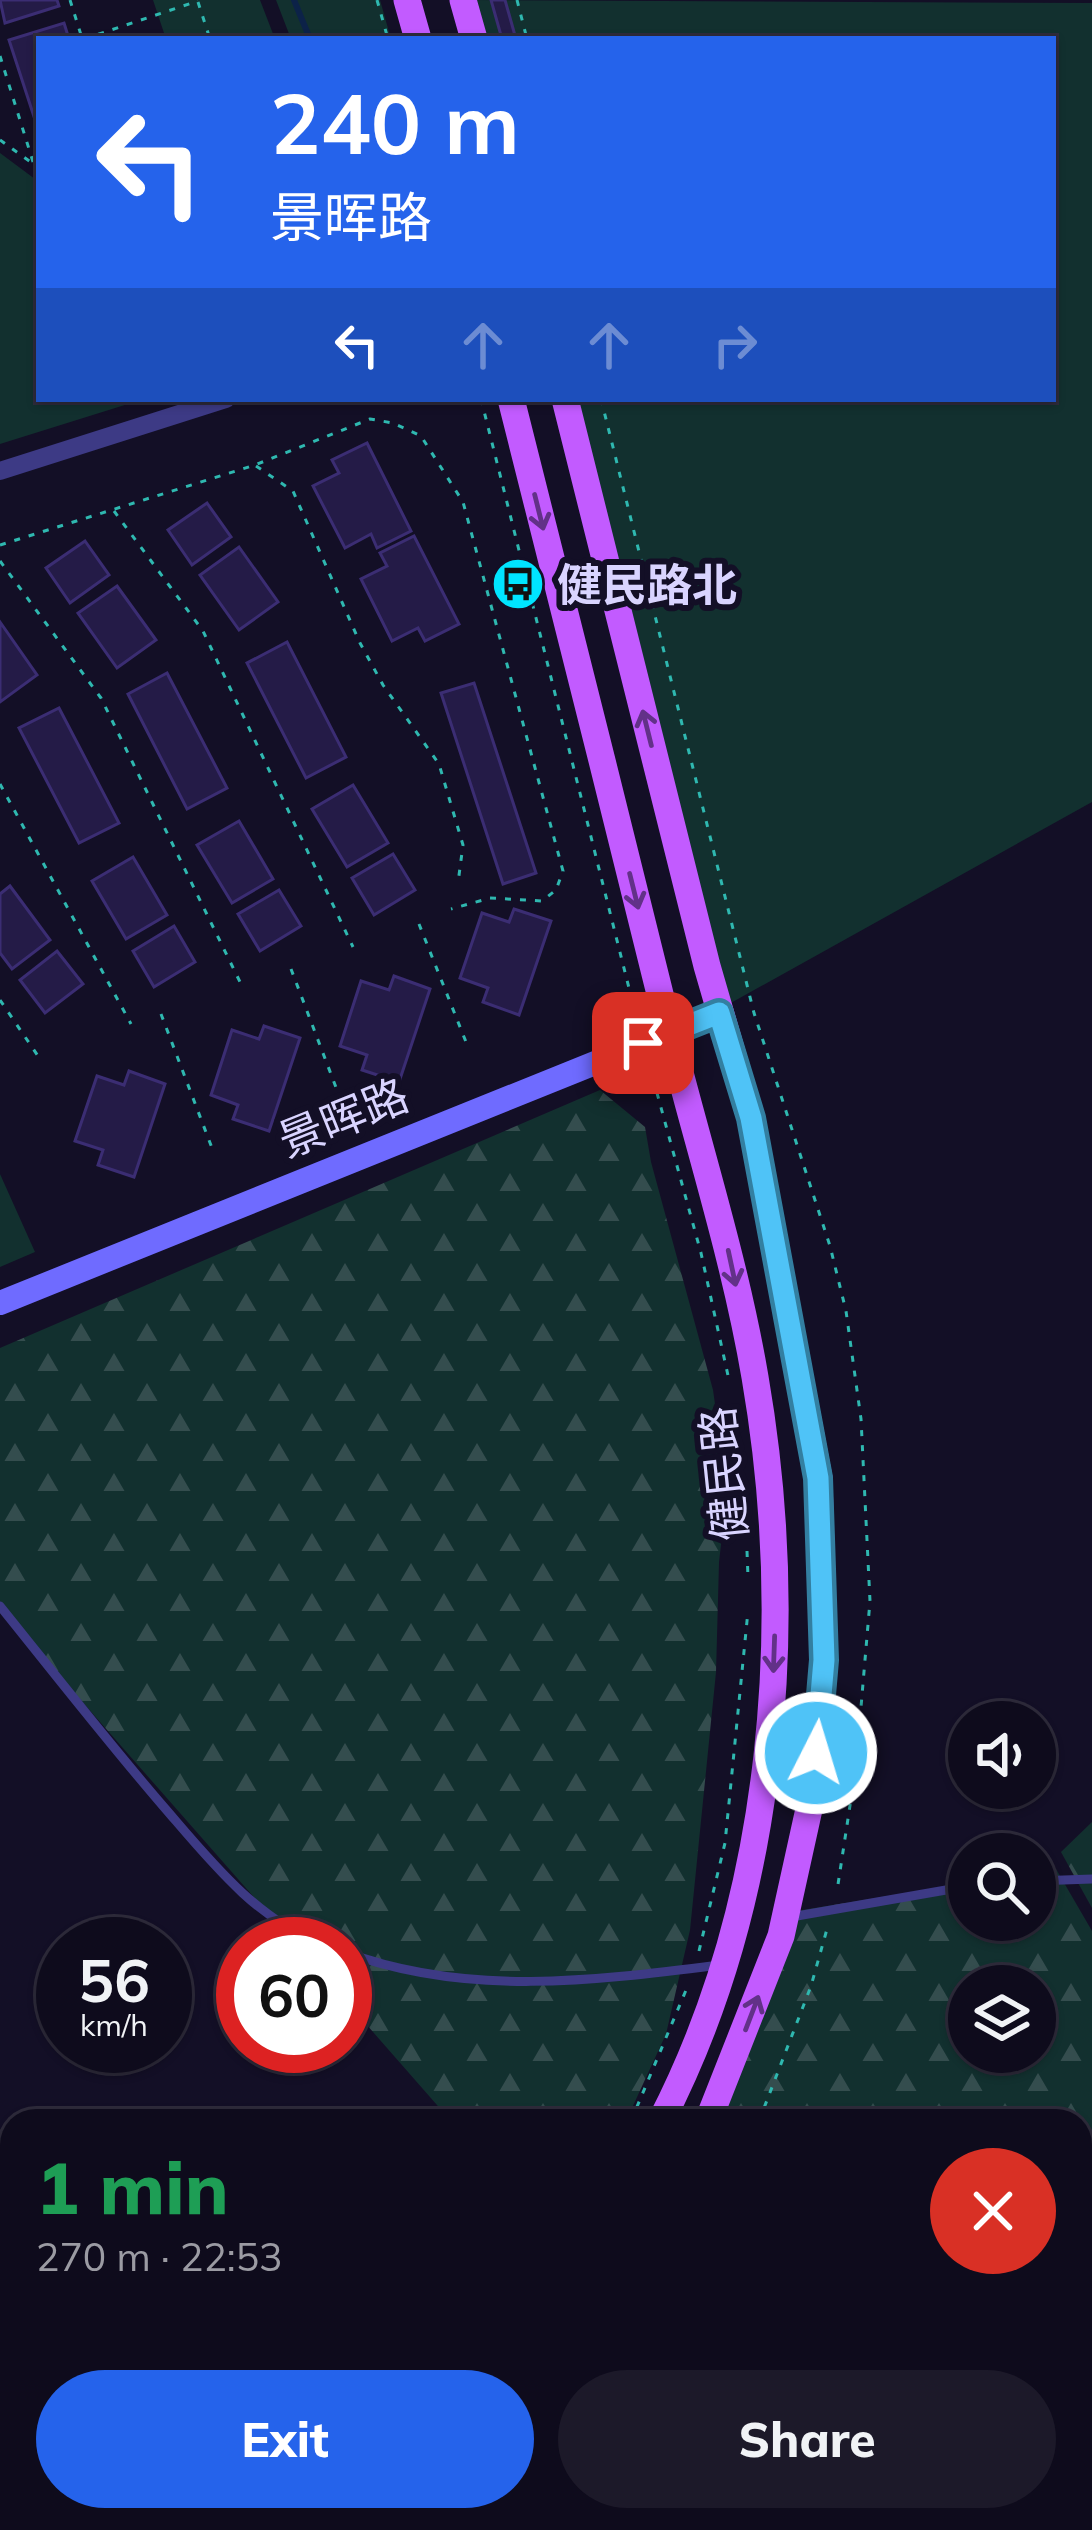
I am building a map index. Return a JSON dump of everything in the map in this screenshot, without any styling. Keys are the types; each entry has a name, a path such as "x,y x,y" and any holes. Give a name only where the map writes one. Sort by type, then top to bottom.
{"main road":[{"path":"407,0 417,36"},
{"path":"464,0 473,36"},
{"name":"健民路","path":"512,402 725,1232 755,1376 772,1494 773,1676 751,1859 710,2012 666,2109"},
{"name":"健民路","path":"566,402 719,1013 751,1118 818,1478 824,1660 812,1800 784,1918 712,2109"}],"street":[{"path":"0,471 217,402"},
{"name":"景晖路","path":"0,1303 719,1013"}],"lane":[{"path":"0,1606 221,1873 276,1917"},
{"path":"1056,1880 1092,1879"},
{"path":"784,1918 948,1890"},
{"path":"372,1962 393,1970 468,1979 573,1983 725,1965"}],"path":[{"path":"70,0 82,36"},
{"path":"92,36 198,0 209,36"},
{"path":"377,0 387,36"},
{"path":"517,0 526,36"},
{"path":"0,56 36,167"},
{"path":"0,140 36,167"},
{"path":"482,402 643,1043 701,1253 730,1387"},
{"path":"0,545 255,465 370,419 421,436 463,502 563,871 556,890 542,901 490,898 451,909"},
{"path":"255,465 292,491 382,685 439,764 463,844 458,883"},
{"path":"113,509 203,631 353,947"},
{"path":"0,561 101,698 242,986"},
{"path":"0,784 131,1024"},
{"path":"419,924 468,1047"},
{"path":"291,969 338,1090"},
{"path":"0,1000 38,1056"},
{"path":"161,1014 212,1148"},
{"path":"736,1432 745,1500"},
{"path":"747,1541 748,1581"},
{"path":"637,2109 694,1968 725,1843 749,1601"}],"green space":[{"path":"153,0 260,0 274,36 165,36"},
{"path":"276,0 380,0 390,36 290,36"},
{"path":"472,0 1092,3 1092,802 729,1004 575,402 1056,402 1056,36 481,36"},
{"path":"0,153 36,180 36,402 134,402 0,444"},
{"path":"600,1090 645,1127 713,1390 727,1491 719,1562 716,1672 690,1930 666,2034 632,2109 440,2109 372,2031 372,1917 271,1917 0,1608 0,1348"},
{"path":"0,1174 35,1252 0,1267"},
{"path":"1092,1822 1092,1908 1061,1852"},
{"path":"1056,1869 1092,1931 1092,2109 724,2109 796,1911 948,1886 948,1941 1056,1941"}],"building":[{"path":"0,0 57,0 59,6 5,23"},
{"path":"491,0 505,0 515,36 501,36"},
{"path":"64,23 68,36 36,36 36,123 9,40"},
{"path":"367,443 411,531 377,548 371,534 345,548 313,486 339,473 332,460"},
{"path":"207,503 231,537 192,565 168,530"},
{"path":"414,536 459,624 425,641 418,628 392,641 361,579 387,566 380,553"},
{"path":"85,541 109,575 70,603 46,568"},
{"path":"239,547 278,602 239,630 200,575"},
{"path":"117,586 156,640 117,668 78,613"},
{"path":"0,622 37,675 0,702"},
{"path":"287,642 346,757 306,778 247,663"},
{"path":"167,673 227,788 187,809 128,694"},
{"path":"474,683 536,873 503,884 441,693"},
{"path":"59,708 119,823 79,843 19,728"},
{"path":"353,785 388,843 347,867 312,809"},
{"path":"239,821 273,879 232,903 197,845"},
{"path":"393,854 415,890 374,915 352,878"},
{"path":"133,857 167,915 126,939 92,881"},
{"path":"10,886 50,940 12,969 0,953 0,894"},
{"path":"279,890 301,926 260,951 238,914"},
{"path":"514,909 551,921 519,1015 483,1002 488,988 460,978 482,913 509,922"},
{"path":"174,926 195,962 154,987 133,951"},
{"path":"57,951 83,984 45,1013 20,980"},
{"path":"394,976 430,989 399,1082 362,1070 367,1055 340,1046 361,981 389,990"},
{"path":"264,1026 300,1038 269,1131 233,1119 238,1105 211,1095 232,1030 259,1039"},
{"path":"129,1071 165,1084 134,1177 98,1165 103,1150 75,1141 97,1076 124,1085"}],"waterway":[{"path":"294,0 309,36"}],"place":[{"name":"健民路北","path":"518,584"}],"route":[{"path":"643,1043 719,1013 751,1118 818,1478 824,1660 816,1753"}]}
